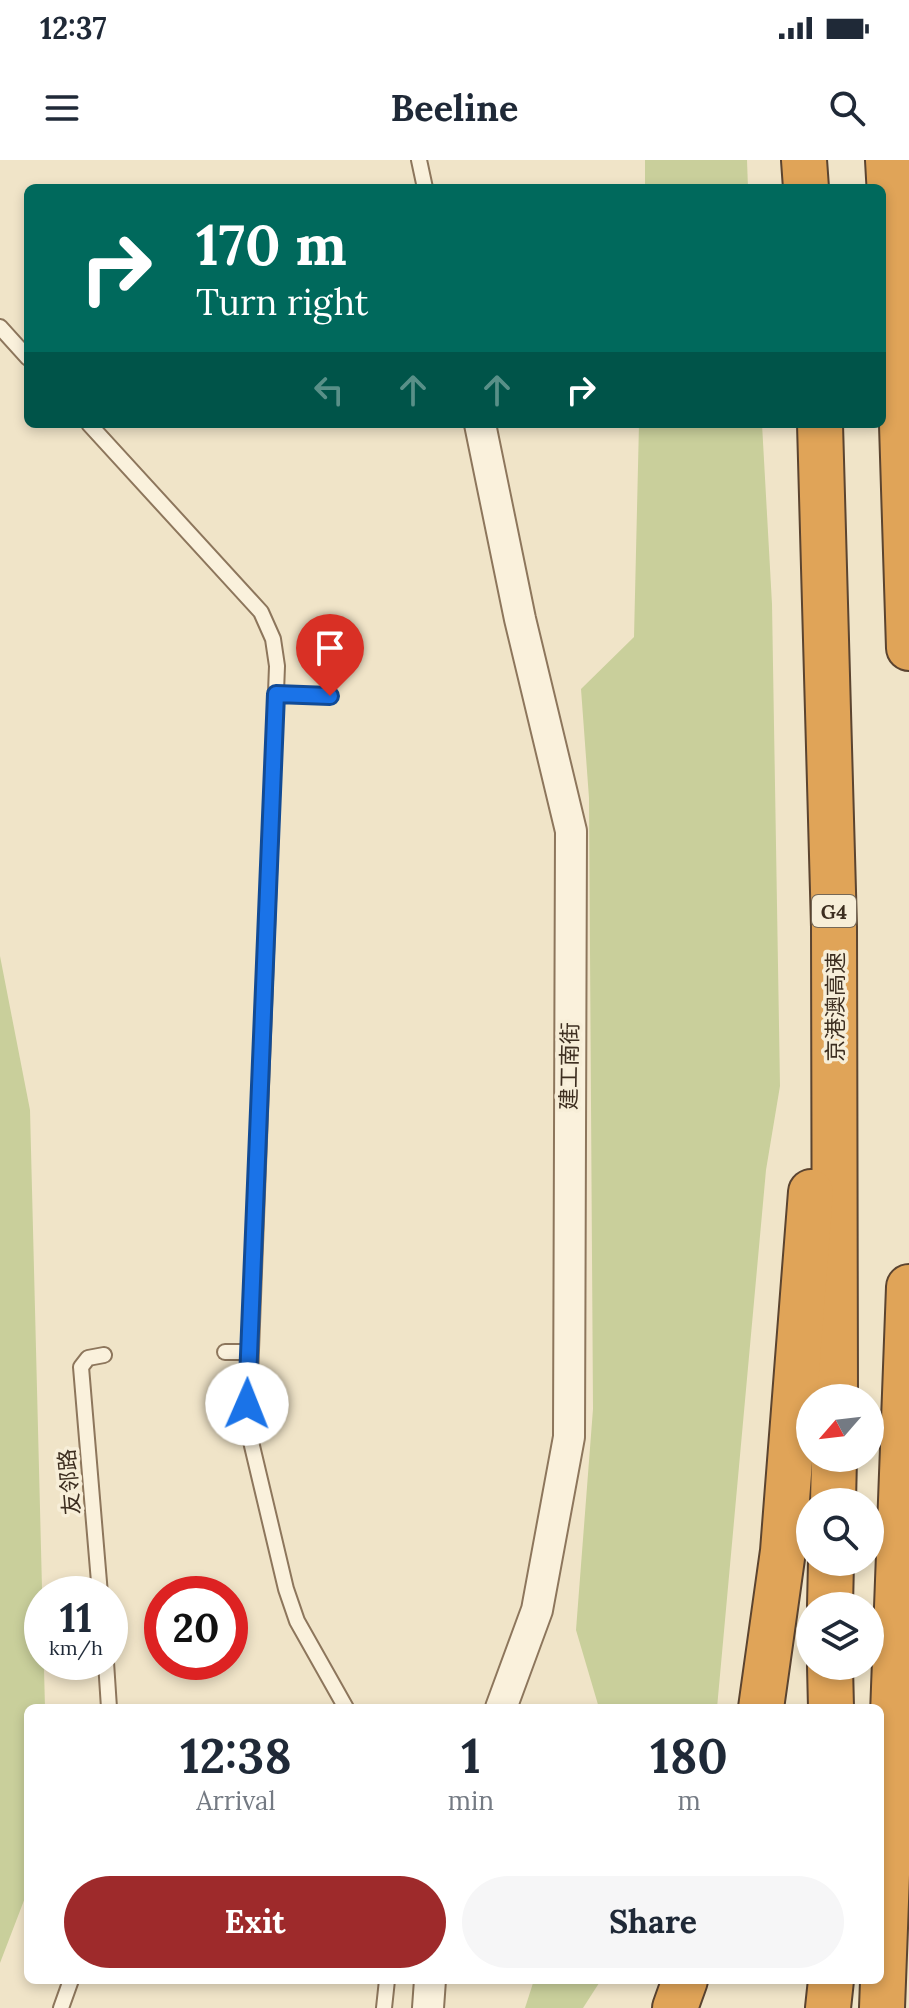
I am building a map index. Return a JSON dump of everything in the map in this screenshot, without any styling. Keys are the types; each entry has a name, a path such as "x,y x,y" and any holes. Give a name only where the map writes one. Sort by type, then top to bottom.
{"highway":[{"path":"804,160 806,184"},
{"path":"888,160 909,648"},
{"name":"京港澳高速","path":"820,428 834,927 835,1384"},
{"path":"762,1704 783,1551 834,927"},
{"path":"884,1955 909,1287"},
{"path":"830,1680 831,1704"},
{"path":"675,2008 684,1984"},
{"path":"828,2008 831,1984"},
{"path":"882,2008 883,1984"}],"street":[{"name":"建工南街","path":"481,428 520,619 571,831 569,1437 537,1610 502,1704"},
{"path":"428,2008 430,1984"}],"lane":[{"path":"419,160 424,184"},
{"path":"0,327 24,354"},
{"path":"93,428 261,612 273,639 276,694 248,1352 251,1452 297,1621 344,1704"},
{"path":"276,694 330,696"},
{"path":"225,1352 248,1352"},
{"name":"友邻路","path":"98,1576 81,1367 88,1358 104,1355"},
{"path":"107,1680 109,1704"},
{"path":"61,2008 70,1984"},
{"path":"384,2008 387,1984"}],"green space":[{"path":"645,160 747,160 748,184 645,184"},
{"path":"639,428 762,428 772,604 780,1086 766,1170 717,1704 598,1704 576,1630 593,1409 589,798 581,689 634,637"},
{"path":"0,956 30,1110 42,1576 24,1576 24,1680 44,1680 45,1704 24,1704 24,1900 0,1963"},
{"path":"533,1984 598,1984 583,2008 525,2008"}],"route":[{"path":"247,1404 276,694 330,696"}]}
